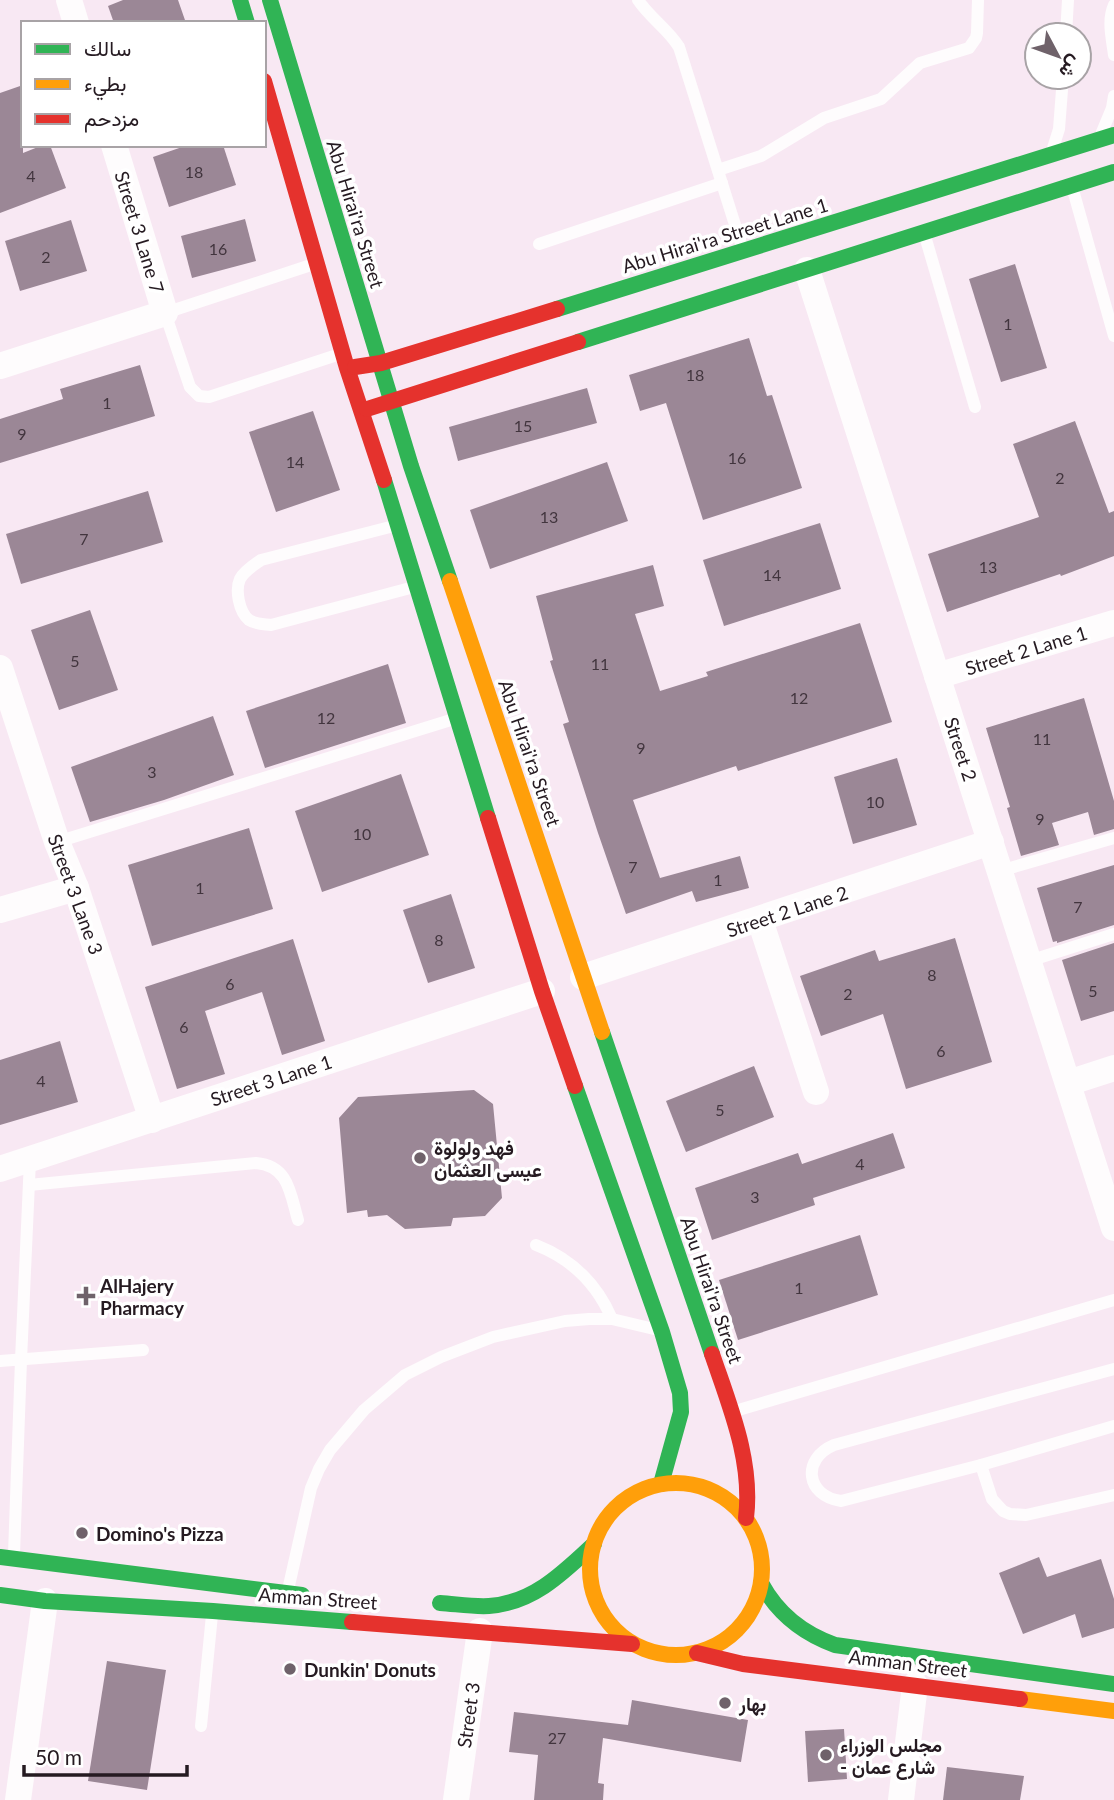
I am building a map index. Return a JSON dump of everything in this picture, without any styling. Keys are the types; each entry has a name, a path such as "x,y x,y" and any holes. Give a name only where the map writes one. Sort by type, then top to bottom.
{"street":[{"path":"69,0 75,21"},
{"path":"240,0 246,21"},
{"name":"Abu Hirai'ra Street","path":"270,0 411,466 732,1412 749,1482 746,1518"},
{"path":"266,88 345,360 456,719 542,990 662,1332 680,1393 681,1412 661,1484"},
{"name":"Abu Hirai'ra Street Lane 1","path":"345,360 380,363 1107,137"},
{"name":"Street 3 Lane 7","path":"0,366 165,313 115,147"},
{"path":"362,411 1114,173"},
{"name":"Street 2","path":"807,270 1114,1228"},
{"path":"360,297 383,318"},
{"path":"420,334 463,338"},
{"path":"435,404 463,380"},
{"path":"411,466 416,437"},
{"name":"Street 2 Lane 1","path":"937,676 1114,623"},
{"name":"Street 3 Lane 3","path":"0,668 152,1120"},
{"name":"Street 2 Lane 2","path":"583,977 991,842"},
{"path":"0,910 76,888"},
{"path":"760,920 816,1092"},
{"name":"Street 3 Lane 1","path":"0,1169 30,1172 152,1120 542,990"},
{"path":"1068,1083 1114,1068"},
{"path":"680,1483 699,1486 716,1493 746,1518 760,1549 761,1583 751,1611 732,1634 697,1653 675,1656 632,1644 605,1618 596,1601 590,1563 601,1527 612,1511 620,1505 643,1490 661,1484 680,1483"},
{"path":"423,1602 490,1606 517,1601 552,1583 594,1544"},
{"name":"Amman Street","path":"7,1557 235,1585 287,1594 314,1595"},
{"name":"Amman Street","path":"761,1583 768,1598 790,1622 819,1640 835,1645 1114,1684"},
{"name":"Amman Street","path":"0,1595 45,1601 213,1611 632,1644"},
{"path":"18,1800 45,1601"},
{"name":"Street 3","path":"456,1800 480,1631"},
{"name":"Amman Street","path":"697,1653 743,1664 1114,1711"},
{"path":"901,1800 915,1685"}],"lane":[{"path":"638,0 679,47 743,251"},
{"path":"539,244 720,177 824,118 881,99 920,63 969,48 977,33 978,0"},
{"path":"1067,21 1068,0"},
{"path":"1114,5 1110,21 1114,55"},
{"path":"1051,155 1059,129 1062,91"},
{"path":"1107,137 1114,96"},
{"path":"1072,186 1114,336"},
{"path":"923,232 975,407"},
{"path":"317,263 165,313 190,387 199,396 209,397 345,360"},
{"path":"397,525 261,560 241,578 237,592 243,612 249,620 271,625 416,586"},
{"path":"57,842 456,719"},
{"path":"1000,872 1114,838"},
{"path":"1029,961 1114,933"},
{"path":"7,1557 21,1360 30,1172 264,1164 279,1171 284,1177 299,1220"},
{"path":"536,1245 561,1257 582,1274 600,1295 612,1320"},
{"path":"732,1412 1114,1300"},
{"path":"287,1594 311,1488 319,1469 330,1450 364,1410 405,1375 441,1357 493,1337 565,1321 612,1320 646,1326 662,1332"},
{"path":"0,1361 143,1350"},
{"path":"1114,1369 834,1445 817,1456 812,1466 812,1476 815,1486 822,1494 841,1501 981,1465 1114,1426"},
{"path":"981,1465 992,1499 1003,1511 1010,1514 1026,1516 1114,1494"},
{"path":"201,1726 213,1611"}],"building":[{"path":"123,0 178,0 185,21 113,21 108,6"},
{"path":"21,86 23,153 38,147 51,147 66,188 0,213 0,93"},
{"path":"182,147 224,147 236,185 169,207 153,157"},
{"path":"245,219 256,261 192,278 181,236"},
{"path":"71,220 87,271 20,291 5,241"},
{"path":"1015,264 1047,368 1001,382 969,279"},
{"path":"749,338 767,396 772,395 802,488 703,520 666,403 640,411 629,375"},
{"path":"140,365 155,416 0,463 0,419 63,399 60,389"},
{"path":"587,388 597,423 458,461 449,427"},
{"path":"313,411 340,490 276,512 249,432"},
{"path":"1075,421 1109,513 1114,511 1114,556 1061,576 1060,574 947,612 928,554 1039,517 1013,444"},
{"path":"607,462 628,521 490,569 470,510"},
{"path":"148,491 163,542 21,584 6,534"},
{"path":"820,523 841,589 724,626 703,560"},
{"path":"653,565 664,606 635,614 660,691 708,676 706,672 860,623 892,722 738,771 736,766 633,800 660,878 740,856 749,888 696,902 692,891 626,914 563,724 569,722 550,661 553,660 536,596"},
{"path":"90,610 118,690 59,710 31,630"},
{"path":"388,664 406,723 265,768 246,711"},
{"path":"1084,698 1114,801 1114,829 1094,835 1088,812 1052,823 1059,845 1021,856 1007,808 1010,807 986,728"},
{"path":"213,716 234,775 90,822 71,767"},
{"path":"897,758 917,825 853,844 834,777"},
{"path":"401,774 429,855 322,892 295,811"},
{"path":"249,828 273,909 152,946 128,865"},
{"path":"1114,865 1114,925 1053,942 1037,888"},
{"path":"451,894 475,968 428,983 403,910"},
{"path":"955,938 992,1062 906,1089 883,1014 821,1036 800,976 875,950 879,961"},
{"path":"293,939 325,1041 282,1055 262,992 205,1011 225,1074 177,1089 145,987"},
{"path":"1114,943 1114,1011 1081,1021 1062,960"},
{"path":"60,1041 78,1102 0,1125 0,1060"},
{"path":"754,1066 774,1117 686,1152 666,1101"},
{"name":"فهد ولولوة عيسى العثمان","path":"474,1090 493,1104 502,1198 485,1216 453,1218 451,1226 405,1229 387,1215 368,1217 367,1210 347,1213 339,1118 358,1097"},
{"path":"893,1133 905,1168 813,1198 815,1205 712,1240 695,1188 798,1153 802,1164"},
{"path":"860,1235 878,1295 738,1340 719,1280"},
{"path":"1039,1557 1047,1577 1101,1559 1114,1599 1114,1628 1082,1638 1075,1614 1023,1634 999,1573"},
{"path":"107,1661 166,1670 147,1790 88,1781"},
{"path":"632,1700 748,1720 741,1762 603,1738 598,1783 604,1784 603,1800 534,1800 538,1755 509,1752 514,1712 628,1725"},
{"name":"مجلس الوزراء - شارع عمان","path":"844,1729 847,1779 808,1782 805,1731"},
{"path":"947,1767 1024,1776 1020,1800 943,1800"}],"traffic: fast":[{"path":"240,0 246,21"},
{"path":"270,0 411,466 450,581"},
{"path":"557,309 1114,135"},
{"path":"578,342 1114,172"},
{"path":"384,480 488,818"},
{"path":"602,1032 712,1354"},
{"path":"575,1086 662,1332 680,1393 681,1412 661,1484"},
{"path":"440,1603 489,1606 520,1599 546,1585 594,1544"},
{"path":"0,1557 302,1595"},
{"path":"761,1583 775,1604 792,1621 812,1635 835,1645 1114,1684"},
{"path":"0,1595 45,1601 352,1622"}],"traffic: slow":[{"path":"450,581 602,1032"},
{"path":"676,1483 709,1490 737,1508 755,1536 762,1569 755,1602 737,1630 709,1648 676,1655 643,1648 615,1630 597,1602 590,1569 597,1536 615,1508 643,1490 676,1483"},
{"path":"1020,1699 1114,1711"}],"traffic: jam":[{"path":"266,88 347,368 384,480"},
{"path":"355,367 381,363 557,309"},
{"path":"367,409 578,342"},
{"path":"488,818 575,1086"},
{"path":"712,1354 733,1414 743,1455 746,1518"},
{"path":"352,1622 632,1644"},
{"path":"697,1653 743,1664 1020,1699"}],"place":[{"name":"فهد ولولوة عيسى العثمان","path":"420,1158"},
{"name":"AlHajery Pharmacy","path":"86,1296"},
{"name":"Domino's Pizza","path":"82,1533"},
{"name":"Dunkin' Donuts","path":"290,1669"},
{"name":"بهار","path":"725,1703"},
{"name":"مجلس الوزراء - شارع عمان","path":"826,1755"}]}
